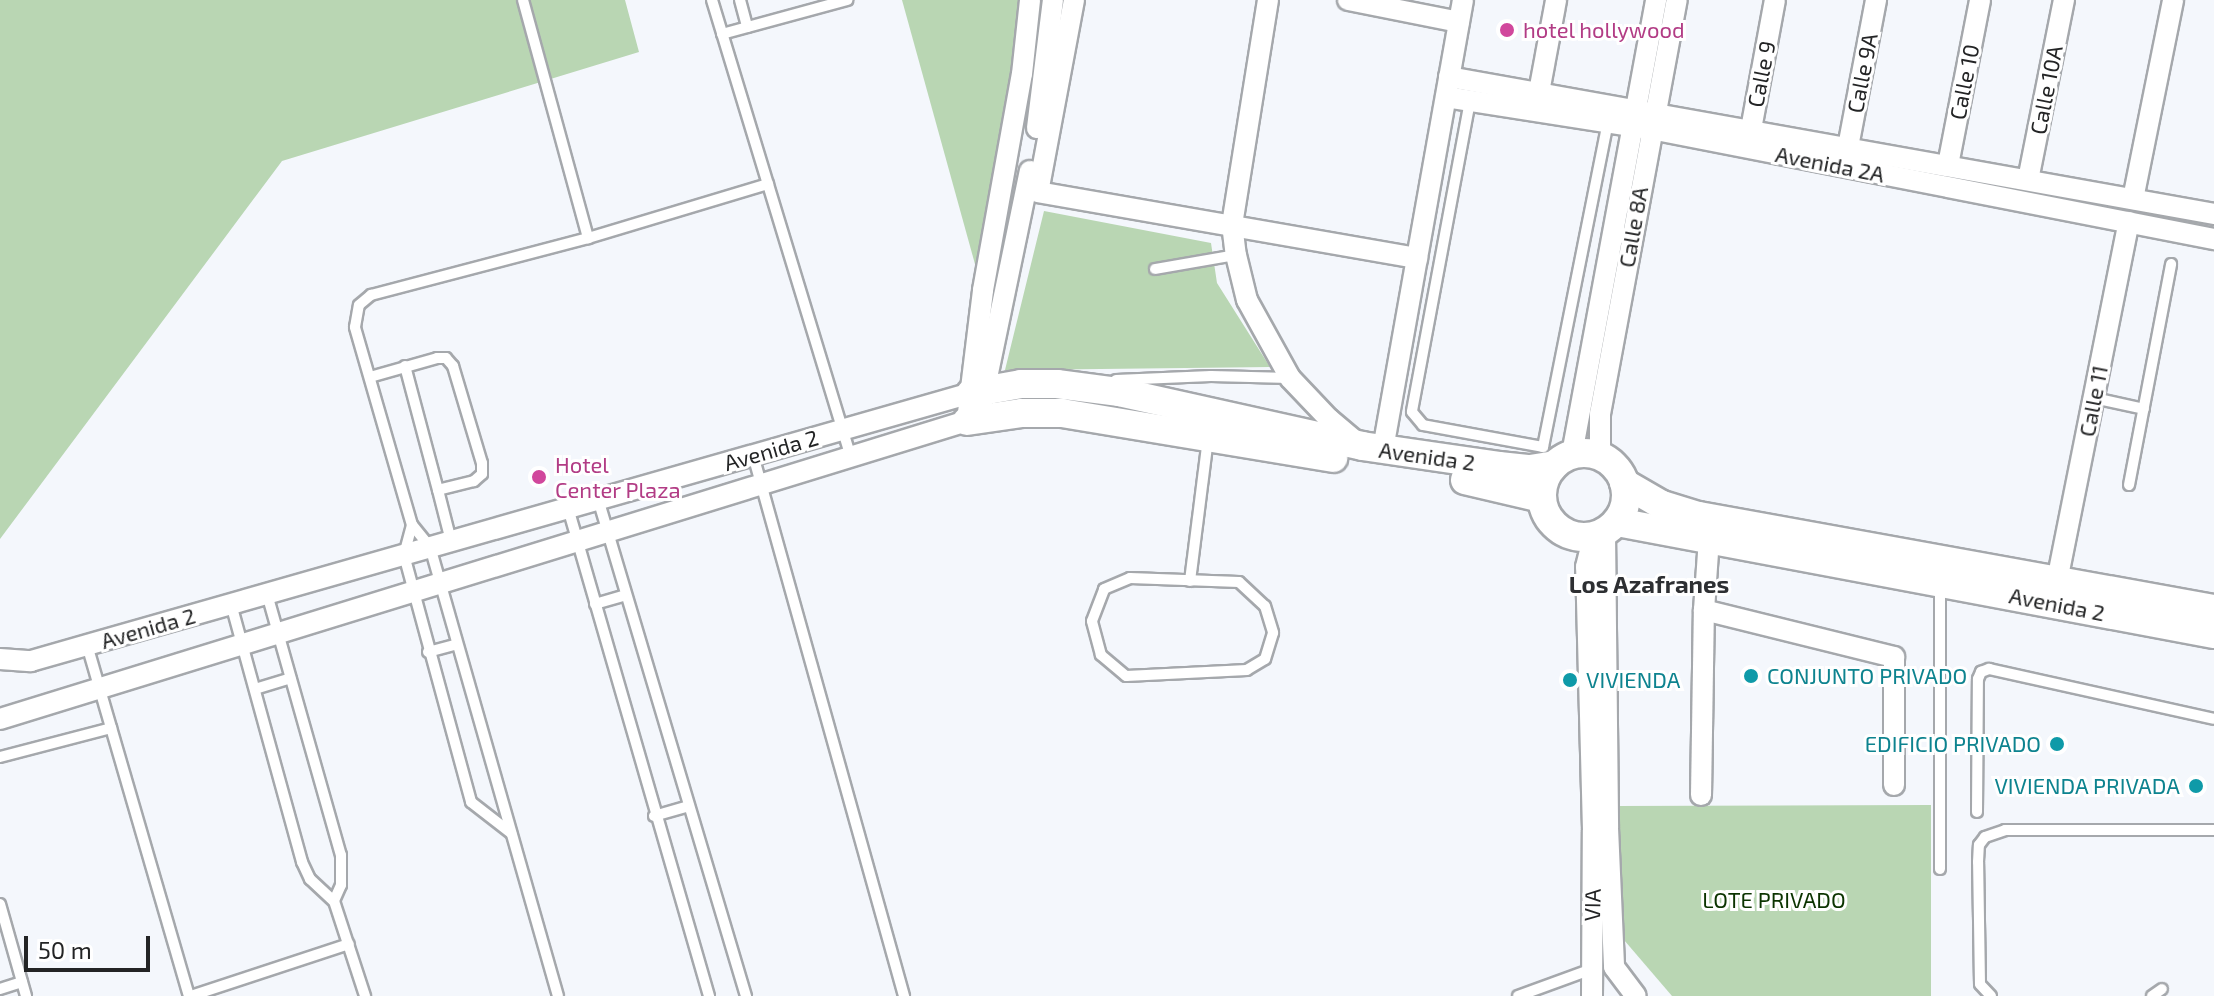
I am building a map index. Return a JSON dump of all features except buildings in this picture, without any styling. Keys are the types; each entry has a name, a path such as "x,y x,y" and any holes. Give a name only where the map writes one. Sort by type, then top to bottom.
{"street":[{"path":"975,405 983,290 1022,74 1030,0"},
{"path":"975,405 1029,173 1053,0"},
{"path":"1074,0 1038,192 1417,258"},
{"path":"1268,0 1232,224 1236,255 1247,300 1290,378 1329,419 1372,448 1417,258 1463,0"},
{"path":"1348,0 1459,22"},
{"path":"1538,102 1556,0"},
{"name":"Calle 8A","path":"1600,456 1600,414 1643,119 1656,0"},
{"name":"Calle 8A","path":"1558,456 1643,119 1677,0"},
{"name":"Calle 9","path":"1749,138 1775,0"},
{"name":"Calle 9A","path":"1848,147 1876,0"},
{"name":"Calle 10","path":"1948,165 1980,0"},
{"name":"Calle 10A","path":"2028,180 2064,0"},
{"path":"2133,199 2173,0"},
{"name":"Avenida 2A","path":"1447,87 1749,138 2214,239"},
{"name":"Avenida 2A","path":"1447,87 1470,101 1538,102 1608,123 1643,119"},
{"name":"Avenida 2A","path":"1749,138 1848,147 2214,214"},
{"name":"Calle 11","path":"2057,581 2129,222"},
{"name":"Avenida 2","path":"0,659 31,661 842,430 975,405 1057,384 1119,392 1372,448 1530,469 1558,456"},
{"name":"Avenida 2","path":"0,719 100,691 851,457 975,405 1022,413 1062,413 1497,485 1542,498"},
{"path":"1605,530 1565,533 1553,525 1542,498 1547,475 1558,456 1600,456 1619,472 1624,483 1623,510 1605,530 1586,567 1601,829 1614,967 1636,996"},
{"name":"Avenida 2","path":"1624,483 1662,505 1699,516 2214,609"},
{"name":"Avenida 2","path":"1605,530 1709,539 2214,634"},
{"path":"1701,795 1704,610 1709,539"},
{"path":"1704,610 1894,657 1894,785"},
{"name":"VIA","path":"1592,996 1601,829"}],"lane":[{"path":"523,0 588,238"},
{"path":"712,0 851,457"},
{"path":"740,0 747,27"},
{"path":"722,34 847,0"},
{"path":"1470,101 1412,412 1423,425 1558,456 1608,123"},
{"path":"558,996 430,547 412,525 355,327 359,305 371,295 588,238 768,184"},
{"path":"1155,269 1236,255"},
{"path":"2129,485 2171,264"},
{"path":"370,377 437,358 446,358 453,366 482,463 482,474 474,481 438,490"},
{"path":"405,366 451,541"},
{"path":"1057,384 1211,376 1290,378"},
{"path":"2094,398 2144,409"},
{"path":"1190,581 1208,437"},
{"path":"753,455 904,996"},
{"path":"598,499 746,996"},
{"path":"568,508 654,816 709,996"},
{"path":"412,525 404,555 471,802 511,833"},
{"path":"1130,578 1190,581 1239,582 1265,606 1273,633 1265,659 1247,670 1126,676 1101,655 1092,621 1104,589 1130,578"},
{"path":"1940,582 1940,869"},
{"path":"267,594 341,855 341,885 334,901"},
{"path":"595,604 626,595"},
{"path":"231,604 302,862 310,879 334,901 365,996"},
{"path":"428,652 457,644"},
{"path":"87,645 190,996 349,944"},
{"path":"1977,812 1978,679 1981,672 1989,669 2214,719"},
{"path":"255,689 290,678"},
{"path":"0,757 111,728"},
{"path":"654,816 689,806"},
{"path":"1991,996 1980,984 1978,862 1979,845 1985,837 2005,830 2214,830"},
{"path":"0,904 26,996"},
{"path":"1518,996 1592,969"},
{"path":"0,989 22,982"}],"green space":[{"path":"0,0 625,0 639,52 282,161 0,539"},
{"path":"902,0 1027,0 978,275"},
{"path":"1044,211 1211,243 1217,283 1270,367 1005,370"},
{"name":"LOTE PRIVADO","path":"1931,805 1931,996 1672,996 1618,933 1617,806"}],"place":[{"name":"hotel hollywood","path":"1507,30"},
{"name":"Hotel Center Plaza","path":"539,477"},
{"name":"CONJUNTO PRIVADO","path":"1751,676"},
{"name":"VIVIENDA","path":"1570,680"},
{"name":"EDIFICIO PRIVADO","path":"2057,744"},
{"name":"VIVIENDA PRIVADA","path":"2196,786"}],"district":[{"name":"Los Azafranes","path":"1649,584"}]}
